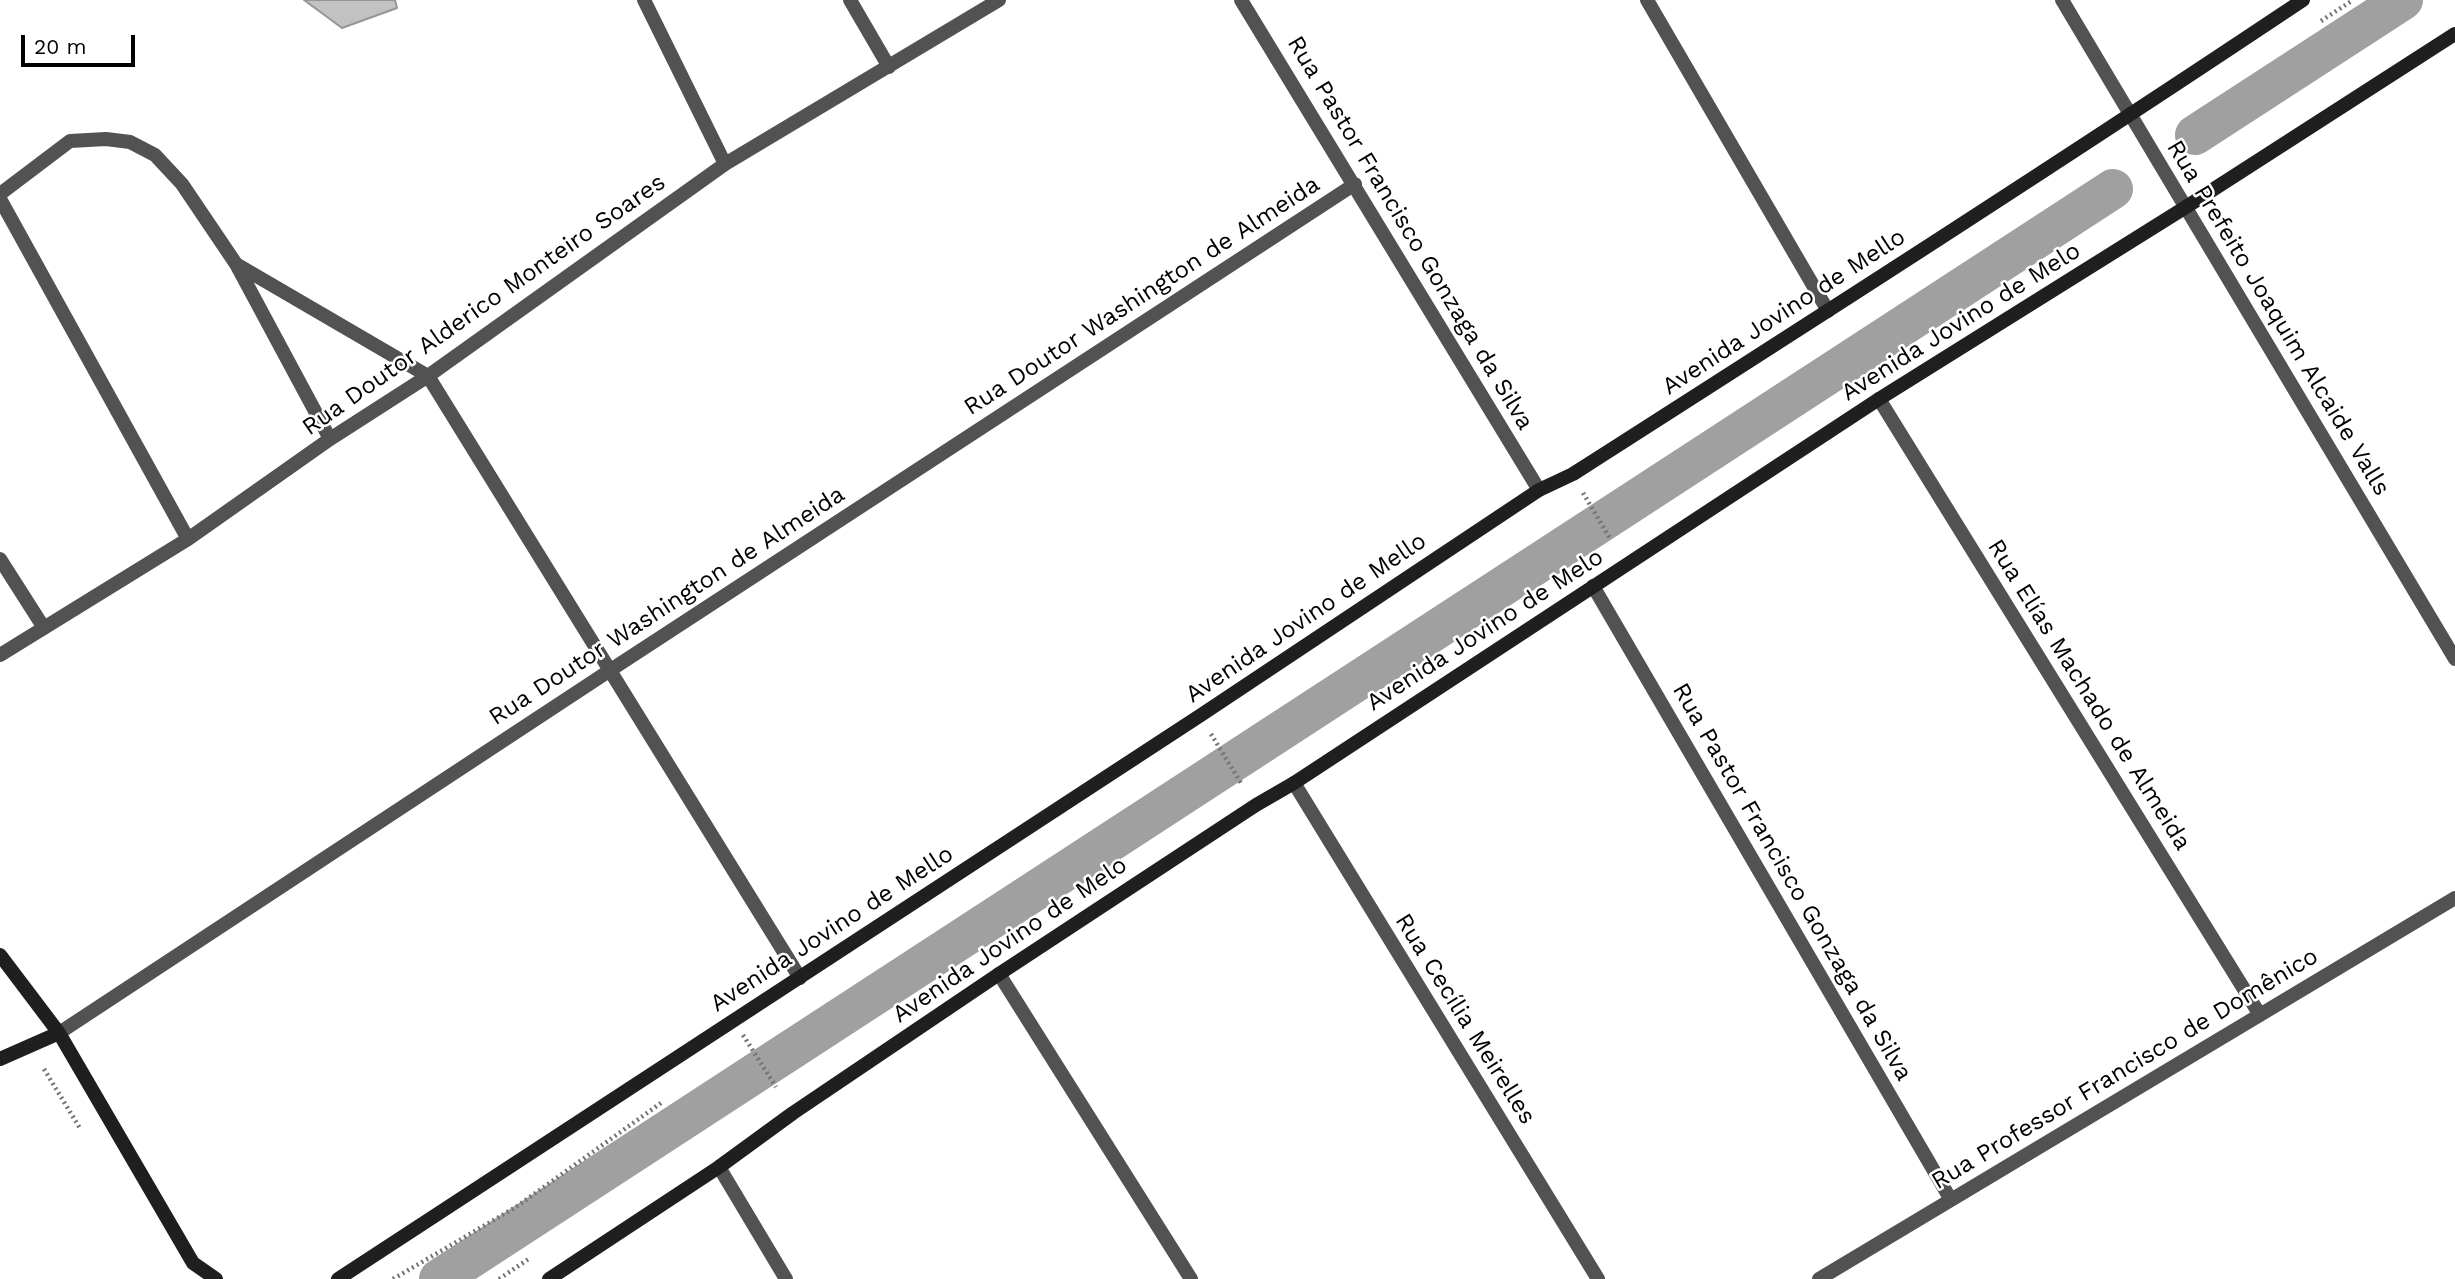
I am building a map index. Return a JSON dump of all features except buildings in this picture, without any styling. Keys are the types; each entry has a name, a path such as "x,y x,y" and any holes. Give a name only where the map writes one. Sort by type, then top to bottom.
{"main road":[{"name":"Avenida Jovino de Mello","path":"338,1279 1539,490 1573,474 1828,311 2303,0"},
{"name":"Avenida Jovino de Melo","path":"549,1279 719,1167 793,1113 999,974 1256,805 1294,783 1880,399 2455,34"},
{"path":"0,955 59,1033 193,1263 216,1279"},
{"name":"Rua Doutor Washington de Almeida","path":"0,1059 59,1033"},
{"path":"192,1279 193,1263"}],"street":[{"path":"644,0 725,164"},
{"path":"850,0 889,67"},
{"name":"Rua Doutor Alderico Monteiro Soares","path":"0,654 188,539 330,439 428,376 725,164 999,0"},
{"name":"Rua Pastor Francisco Gonzaga da Silva","path":"1241,0 1539,490"},
{"path":"1647,0 1828,311"},
{"name":"Rua Prefeito Joaquim Alcaide Valls","path":"2062,0 2455,659"},
{"path":"188,539 0,196 70,141 106,139 130,142 155,155 182,184 236,264 330,439"},
{"name":"Rua Doutor Washington de Almeida","path":"59,1033 1355,184"},
{"path":"236,264 428,376 800,978"},
{"name":"Rua Elías Machado de Almeida","path":"1880,399 2260,1015"},
{"path":"0,559 44,628"},
{"name":"Rua Pastor Francisco Gonzaga da Silva","path":"1592,586 1951,1200"},
{"name":"Rua Cecília Meirelles","path":"1294,783 1598,1279"},
{"name":"Rua Professor Francisco de Domênico","path":"1819,1279 2455,898"},
{"path":"999,974 1191,1279"},
{"path":"719,1167 786,1279"}],"path":[{"path":"1583,493 1611,540"},
{"path":"1211,734 1241,783"},
{"path":"743,1035 776,1087"}],"waterway":[{"path":"2195,135 2403,0"},
{"path":"439,1279 2113,189"}]}
